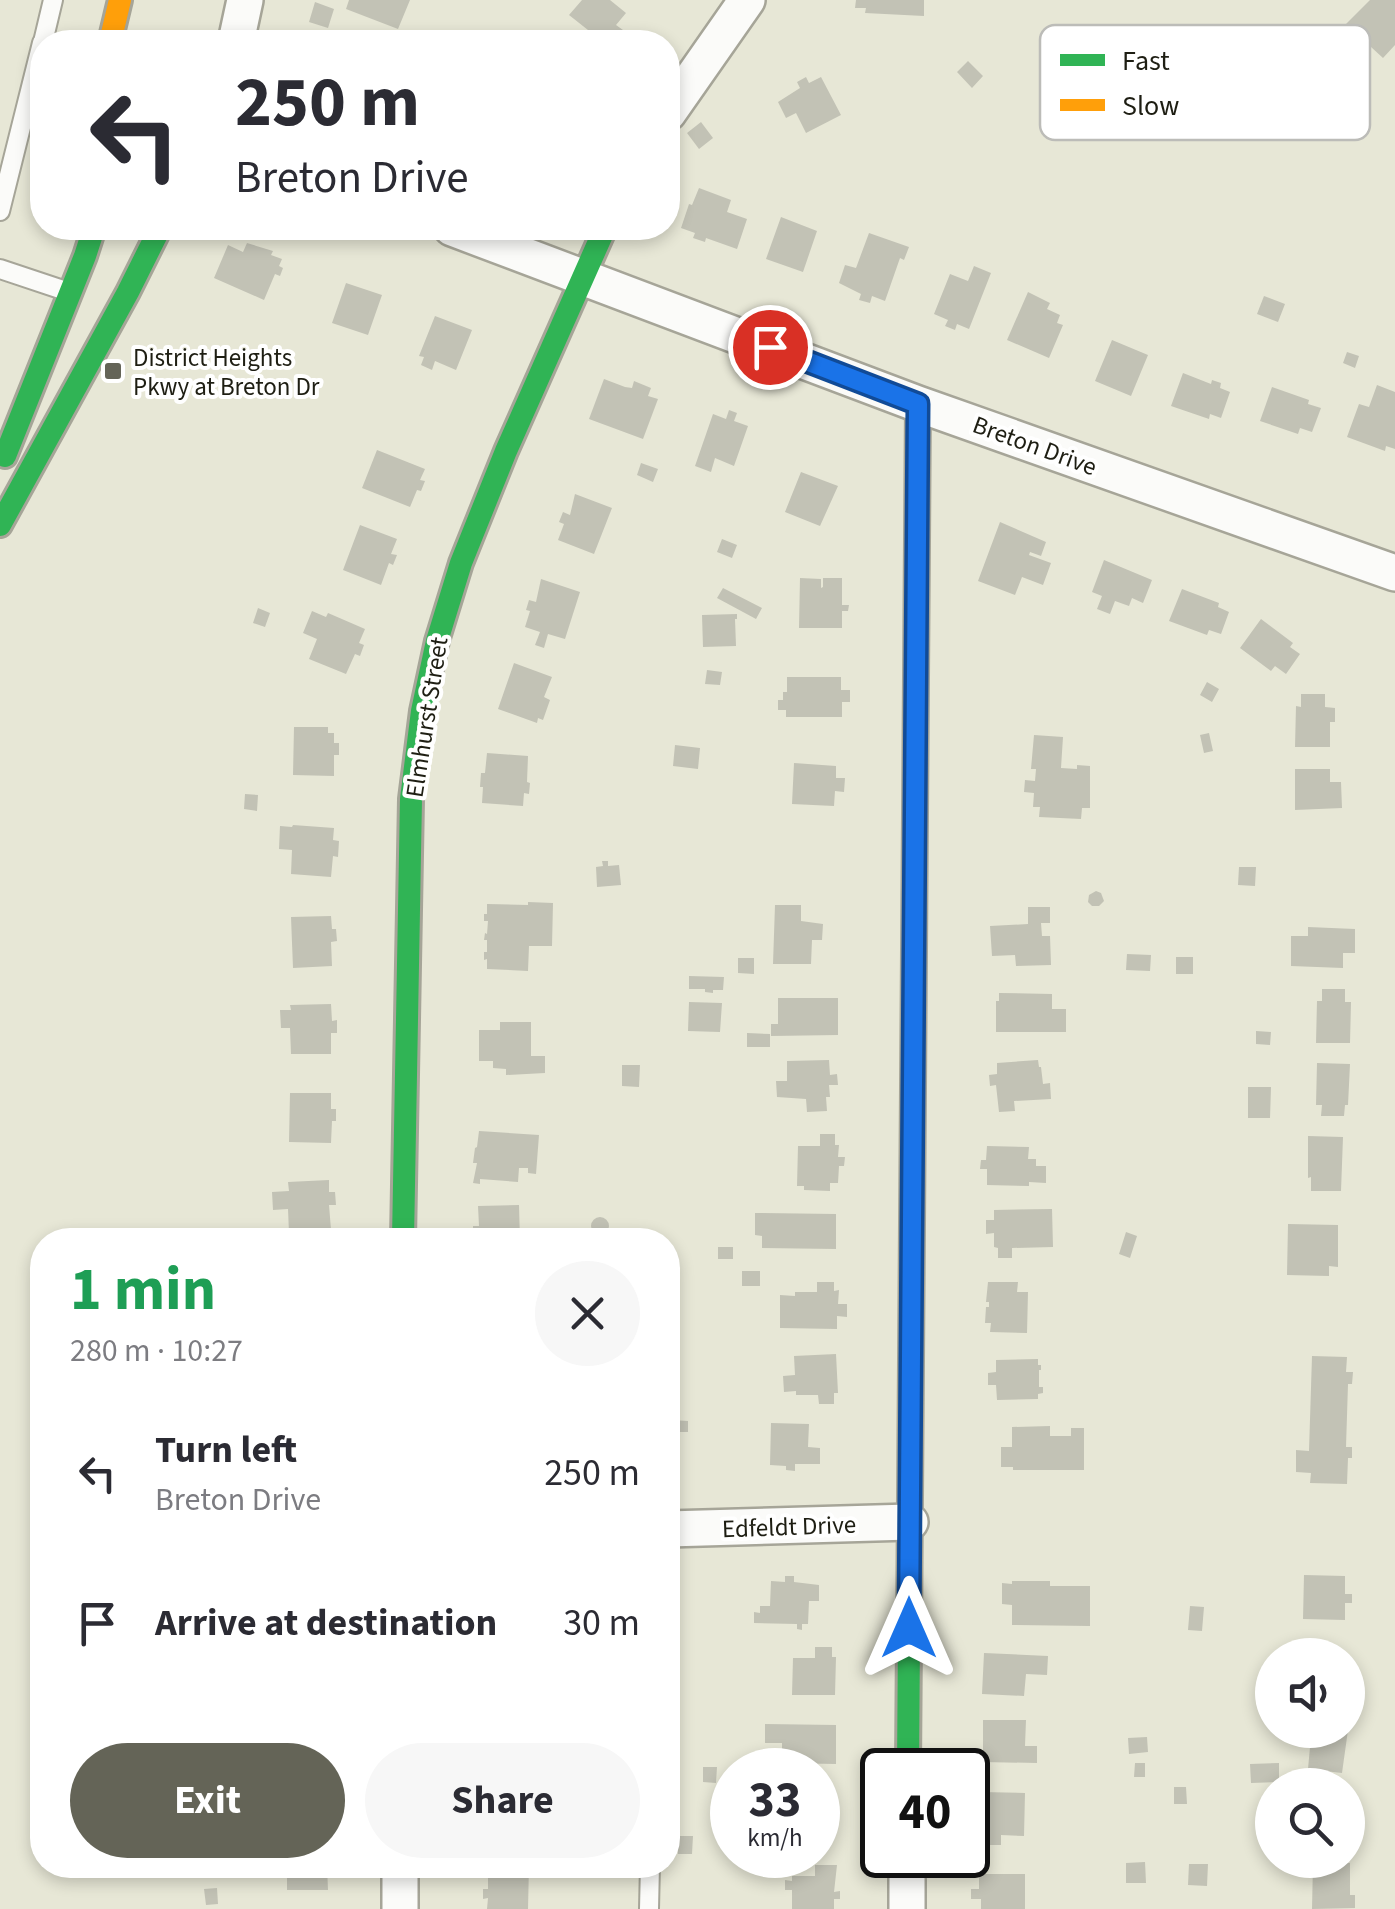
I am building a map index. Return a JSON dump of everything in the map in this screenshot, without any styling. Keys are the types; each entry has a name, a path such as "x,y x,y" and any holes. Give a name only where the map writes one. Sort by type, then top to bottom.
{"street":[{"path":"113,30 120,0"},
{"path":"239,30 245,0"},
{"path":"680,96 747,0"},
{"path":"0,469 90,240"},
{"path":"0,525 154,240"},
{"name":"Breton Drive","path":"484,240 918,404 1395,573"},
{"name":"Elmhurst Street","path":"403,1228 411,799 436,640 461,563 506,450 600,240"},
{"path":"908,1748 918,404"},
{"name":"Edfeldt Drive","path":"680,1529 910,1522"},
{"path":"400,1878 400,1909"},
{"path":"907,1878 907,1909"}],"lane":[{"path":"46,30 54,0"},
{"path":"0,211 30,94"},
{"path":"0,269 71,293"},
{"path":"649,1909 650,1878"}],"building":[{"path":"349,0 410,0 398,29 346,9"},
{"path":"582,0 610,0 626,13 616,25 623,30 588,30 569,15"},
{"path":"856,0 924,0 924,16 865,13 866,8 855,8"},
{"path":"1370,0 1395,0 1395,45 1383,58 1370,46 1370,25 1346,24"},
{"path":"315,2 334,9 328,28 309,22"},
{"path":"968,61 983,76 972,88 957,72"},
{"path":"806,77 809,83 821,77 841,115 806,133 796,113 786,118 778,102 800,88 797,82"},
{"path":"701,122 713,138 699,149 687,133"},
{"path":"699,188 731,200 727,212 747,219 737,249 706,238 705,242 693,238 695,233 681,228"},
{"path":"781,217 817,231 803,272 766,259"},
{"path":"869,233 909,247 904,260 900,258 885,301 872,296 870,303 859,300 861,294 839,283 845,265 856,268"},
{"path":"247,243 273,251 271,255 282,259 280,276 275,274 264,300 214,278 228,245 243,252"},
{"path":"974,266 991,273 969,329 957,324 955,330 945,326 948,320 934,314 950,274 968,281"},
{"path":"346,283 382,295 368,335 332,323"},
{"path":"1028,292 1050,303 1047,309 1060,315 1057,323 1063,325 1049,358 1007,340"},
{"path":"1264,296 1285,304 1278,322 1257,314"},
{"path":"435,316 472,330 456,370 435,361 432,370 421,365 424,357 419,356"},
{"path":"1112,340 1148,355 1131,396 1095,381"},
{"path":"1347,352 1359,356 1355,368 1343,363"},
{"path":"1183,373 1211,384 1212,380 1221,383 1220,388 1230,392 1221,418 1210,414 1209,419 1171,406"},
{"path":"604,379 625,387 632,388 634,381 651,388 648,396 658,399 643,439 589,419"},
{"path":"1377,385 1395,392 1395,449 1386,446 1385,451 1347,437 1359,404 1369,407"},
{"path":"1272,387 1321,408 1312,432 1300,428 1298,434 1260,421"},
{"path":"729,410 737,413 734,421 748,426 734,466 715,458 711,472 695,466 713,414 726,419"},
{"path":"377,450 425,469 420,480 425,481 410,507 362,488"},
{"path":"641,463 658,469 653,482 637,475"},
{"path":"801,472 838,486 820,526 785,512"},
{"path":"575,494 612,508 594,554 558,540 564,524 559,522 563,512 570,515"},
{"path":"1000,522 1046,542 1041,556 1030,552 1029,555 1051,563 1043,585 1022,577 1015,595 978,581"},
{"path":"360,525 397,539 391,554 397,555 393,565 389,563 381,585 343,570"},
{"path":"722,539 737,545 732,558 717,552"},
{"path":"1104,560 1152,580 1143,603 1132,598 1129,606 1115,601 1110,614 1097,609 1102,596 1092,592"},
{"path":"800,578 821,579 821,588 823,578 842,578 842,605 849,605 848,611 842,611 842,628 799,628"},
{"path":"541,579 580,592 565,639 548,634 544,648 535,645 540,632 525,627 529,600 536,602"},
{"path":"723,588 762,608 756,619 717,598"},
{"path":"1182,589 1219,603 1218,607 1229,612 1221,634 1209,630 1207,635 1169,621"},
{"path":"258,608 270,613 265,627 253,623"},
{"path":"312,611 326,617 328,613 365,629 359,643 364,645 360,656 355,654 346,674 309,659 317,639 303,633"},
{"path":"737,614 736,646 703,647 702,615"},
{"path":"1261,619 1293,643 1290,647 1300,654 1286,674 1275,666 1271,671 1240,648"},
{"path":"514,663 552,677 544,697 550,700 543,720 538,718 537,723 498,709"},
{"path":"707,670 722,672 720,685 705,684"},
{"path":"787,677 841,677 841,690 850,690 850,702 842,702 842,717 786,717 786,710 778,710 778,700 783,700 783,692 787,692"},
{"path":"1207,682 1219,689 1212,702 1200,695"},
{"path":"1301,694 1325,694 1325,707 1335,708 1335,722 1330,722 1330,747 1295,747 1296,706 1301,707"},
{"path":"294,727 328,727 328,733 334,733 339,755 334,755 334,776 293,775"},
{"path":"1209,733 1213,751 1204,753 1200,735"},
{"path":"1034,735 1063,737 1061,768 1090,766 1090,808 1082,808 1081,819 1039,817 1040,807 1033,807 1034,793 1024,792 1025,780 1035,781 1036,769 1031,769"},
{"path":"675,745 700,748 698,769 673,766"},
{"path":"487,753 528,756 529,794 524,793 523,806 482,803 481,773 485,773"},
{"path":"794,763 836,766 836,778 845,778 844,792 835,791 834,806 792,804"},
{"path":"1295,769 1330,769 1330,782 1341,782 1342,808 1295,810"},
{"path":"245,794 258,795 257,811 244,809"},
{"path":"280,826 334,828 333,840 339,841 331,877 291,874 292,850 279,849"},
{"path":"602,861 608,861 608,866 619,865 621,885 597,887 596,867 603,866"},
{"path":"1239,867 1256,867 1255,886 1238,885"},
{"path":"1096,891 1104,901 1092,906 1089,895"},
{"path":"553,903 552,946 529,946 528,971 487,969 487,904"},
{"path":"775,905 801,905 801,921 823,924 822,940 812,940 811,964 773,964"},
{"path":"1028,907 1050,907 1050,923 1041,923 1042,936 1050,936 1051,965 1016,966 1015,955 992,956 990,926 1028,924"},
{"path":"331,916 337,941 331,942 332,966 293,968 291,917"},
{"path":"1308,927 1355,929 1355,953 1343,953 1343,968 1291,966 1291,936 1308,936"},
{"path":"1127,954 1151,955 1150,971 1126,970"},
{"path":"1176,957 1193,957 1193,974 1176,974"},
{"path":"738,958 754,958 754,974 738,973"},
{"path":"689,976 724,977 723,990 713,993 689,989"},
{"path":"1322,989 1345,989 1345,1002 1351,1002 1350,1043 1316,1043 1317,1001 1322,1001"},
{"path":"999,993 1052,994 1052,1009 1066,1009 1066,1032 996,1032"},
{"path":"778,998 838,998 838,1035 771,1036 771,1024 778,1024"},
{"path":"689,1002 722,1003 720,1032 688,1031"},
{"path":"331,1004 337,1033 331,1033 331,1054 291,1054 290,1028 281,1028 280,1010 291,1010 290,1005"},
{"path":"500,1022 531,1022 531,1056 545,1056 545,1073 506,1075 506,1069 493,1068 493,1061 479,1061 479,1030 500,1030"},
{"path":"1256,1031 1271,1032 1270,1045 1256,1044"},
{"path":"747,1033 770,1034 770,1047 747,1047"},
{"path":"829,1060 830,1075 837,1074 838,1085 829,1085 827,1111 807,1112 806,1099 777,1097 776,1081 787,1081 787,1061"},
{"path":"1038,1060 1043,1084 1050,1083 1051,1099 1014,1101 1015,1111 999,1112 996,1085 990,1086 989,1075 997,1074 997,1063"},
{"path":"1317,1063 1350,1064 1344,1116 1321,1116 1322,1105 1316,1105"},
{"path":"622,1065 640,1065 639,1087 622,1086"},
{"path":"1248,1087 1271,1087 1270,1118 1248,1118"},
{"path":"290,1093 331,1093 336,1121 332,1121 331,1143 289,1142"},
{"path":"479,1131 539,1135 536,1174 519,1168 518,1182 480,1179 480,1184 473,1183"},
{"path":"820,1134 835,1134 838,1157 845,1157 844,1166 839,1166 838,1183 830,1183 830,1191 804,1190 804,1186 797,1186 798,1146 820,1146"},
{"path":"1308,1136 1343,1137 1341,1191 1311,1191"},
{"path":"987,1146 1029,1147 1028,1159 1036,1159 1036,1166 1046,1166 1046,1183 987,1185 987,1169 980,1169 981,1160 986,1160"},
{"path":"329,1180 329,1192 335,1192 336,1205 329,1205 331,1228 289,1228 288,1209 273,1210 272,1192 289,1191 288,1182"},
{"path":"519,1205 520,1228 473,1228 479,1226 478,1206"},
{"path":"1052,1209 1053,1247 1012,1248 1012,1258 998,1258 994,1233 986,1234 986,1220 994,1220 994,1210"},
{"path":"755,1213 836,1214 836,1249 762,1248 762,1236 755,1235"},
{"path":"593,1219 607,1219 608,1228 592,1228"},
{"path":"1288,1224 1338,1225 1338,1267 1329,1266 1329,1276 1287,1275"},
{"path":"1126,1232 1137,1236 1130,1258 1119,1254"},
{"path":"718,1247 733,1247 733,1259 718,1259"},
{"path":"742,1271 760,1271 760,1286 742,1286"},
{"path":"817,1282 834,1282 834,1291 839,1290 838,1304 847,1304 847,1317 837,1316 837,1329 780,1328 780,1295 817,1292"},
{"path":"988,1282 1018,1282 1017,1292 1028,1292 1027,1333 990,1332 991,1323 985,1323"},
{"path":"836,1354 838,1393 834,1393 834,1404 819,1404 818,1395 784,1392 783,1376 795,1375 794,1356"},
{"path":"1312,1356 1347,1357 1346,1372 1353,1372 1352,1384 1348,1384 1346,1447 1352,1447 1352,1458 1348,1458 1347,1484 1310,1483 1311,1473 1296,1472 1296,1450 1309,1451"},
{"path":"1038,1359 1039,1387 1043,1387 1043,1393 1038,1394 1038,1399 997,1400 996,1385 988,1385 988,1373 996,1372 996,1360"},
{"path":"680,1420 688,1421 688,1432 680,1432"},
{"path":"771,1423 809,1424 808,1447 820,1448 820,1464 795,1464 795,1471 770,1465"},
{"path":"1050,1426 1050,1436 1071,1436 1071,1428 1084,1428 1084,1470 1001,1467 1001,1447 1012,1447 1012,1427"},
{"path":"1304,1575 1345,1576 1345,1594 1352,1594 1352,1603 1345,1603 1345,1620 1303,1619"},
{"path":"785,1576 794,1576 794,1582 819,1585 819,1601 809,1601 808,1624 802,1624 802,1630 797,1629 797,1624 754,1623 754,1612 760,1613 760,1606 770,1606 771,1581 785,1582"},
{"path":"1002,1583 1090,1586 1090,1626 1012,1625 1012,1605 1002,1604"},
{"path":"1190,1606 1204,1607 1202,1631 1188,1630"},
{"path":"815,1647 832,1647 832,1657 836,1657 835,1695 792,1695 793,1658 815,1658"},
{"path":"984,1653 1048,1656 1047,1675 1026,1674 1024,1696 982,1694"},
{"path":"983,1720 1026,1720 1025,1746 1037,1746 1037,1763 990,1762 990,1748 983,1748"},
{"path":"765,1724 836,1725 836,1748 782,1748 782,1743 765,1743"},
{"path":"1147,1737 1148,1752 1129,1754 1128,1738"},
{"path":"1310,1748 1345,1748 1343,1768 1308,1768"},
{"path":"1135,1763 1145,1763 1145,1777 1134,1777"},
{"path":"1279,1763 1279,1768 1255,1768 1255,1783 1251,1783 1250,1764"},
{"path":"703,1767 710,1767 710,1783 703,1782"},
{"path":"1174,1787 1186,1787 1187,1804 1174,1804"},
{"path":"990,1792 1025,1793 1024,1836 1001,1835 1001,1845 990,1845"},
{"path":"680,1836 693,1836 692,1854 680,1854"},
{"path":"1145,1862 1146,1883 1126,1883 1126,1863"},
{"path":"1189,1864 1208,1864 1207,1886 1188,1885"},
{"path":"990,1874 1025,1874 1025,1909 981,1909 981,1899 971,1899 971,1889 979,1889 979,1878 990,1878"},
{"path":"287,1878 328,1878 328,1890 287,1890"},
{"path":"488,1878 529,1878 528,1909 487,1909 488,1898 483,1899 483,1889 488,1889"},
{"path":"836,1878 834,1892 840,1891 840,1899 834,1899 834,1909 792,1909 792,1890 785,1890 785,1880"},
{"path":"1313,1878 1350,1878 1355,1908 1312,1909"},
{"path":"217,1888 218,1904 206,1905 204,1889"}],"traffic: fast":[{"path":"5,456 90,240"},
{"path":"0,525 154,240"},
{"path":"403,1228 411,799 422,711 437,641 461,563 600,240"},
{"path":"908,1748 918,404"}],"traffic: slow":[{"path":"113,30 120,0"}],"place":[{"name":"District Heights Pkwy at Breton Dr","path":"113,371"}],"route":[{"path":"770,347 918,404 909,1628"}]}
